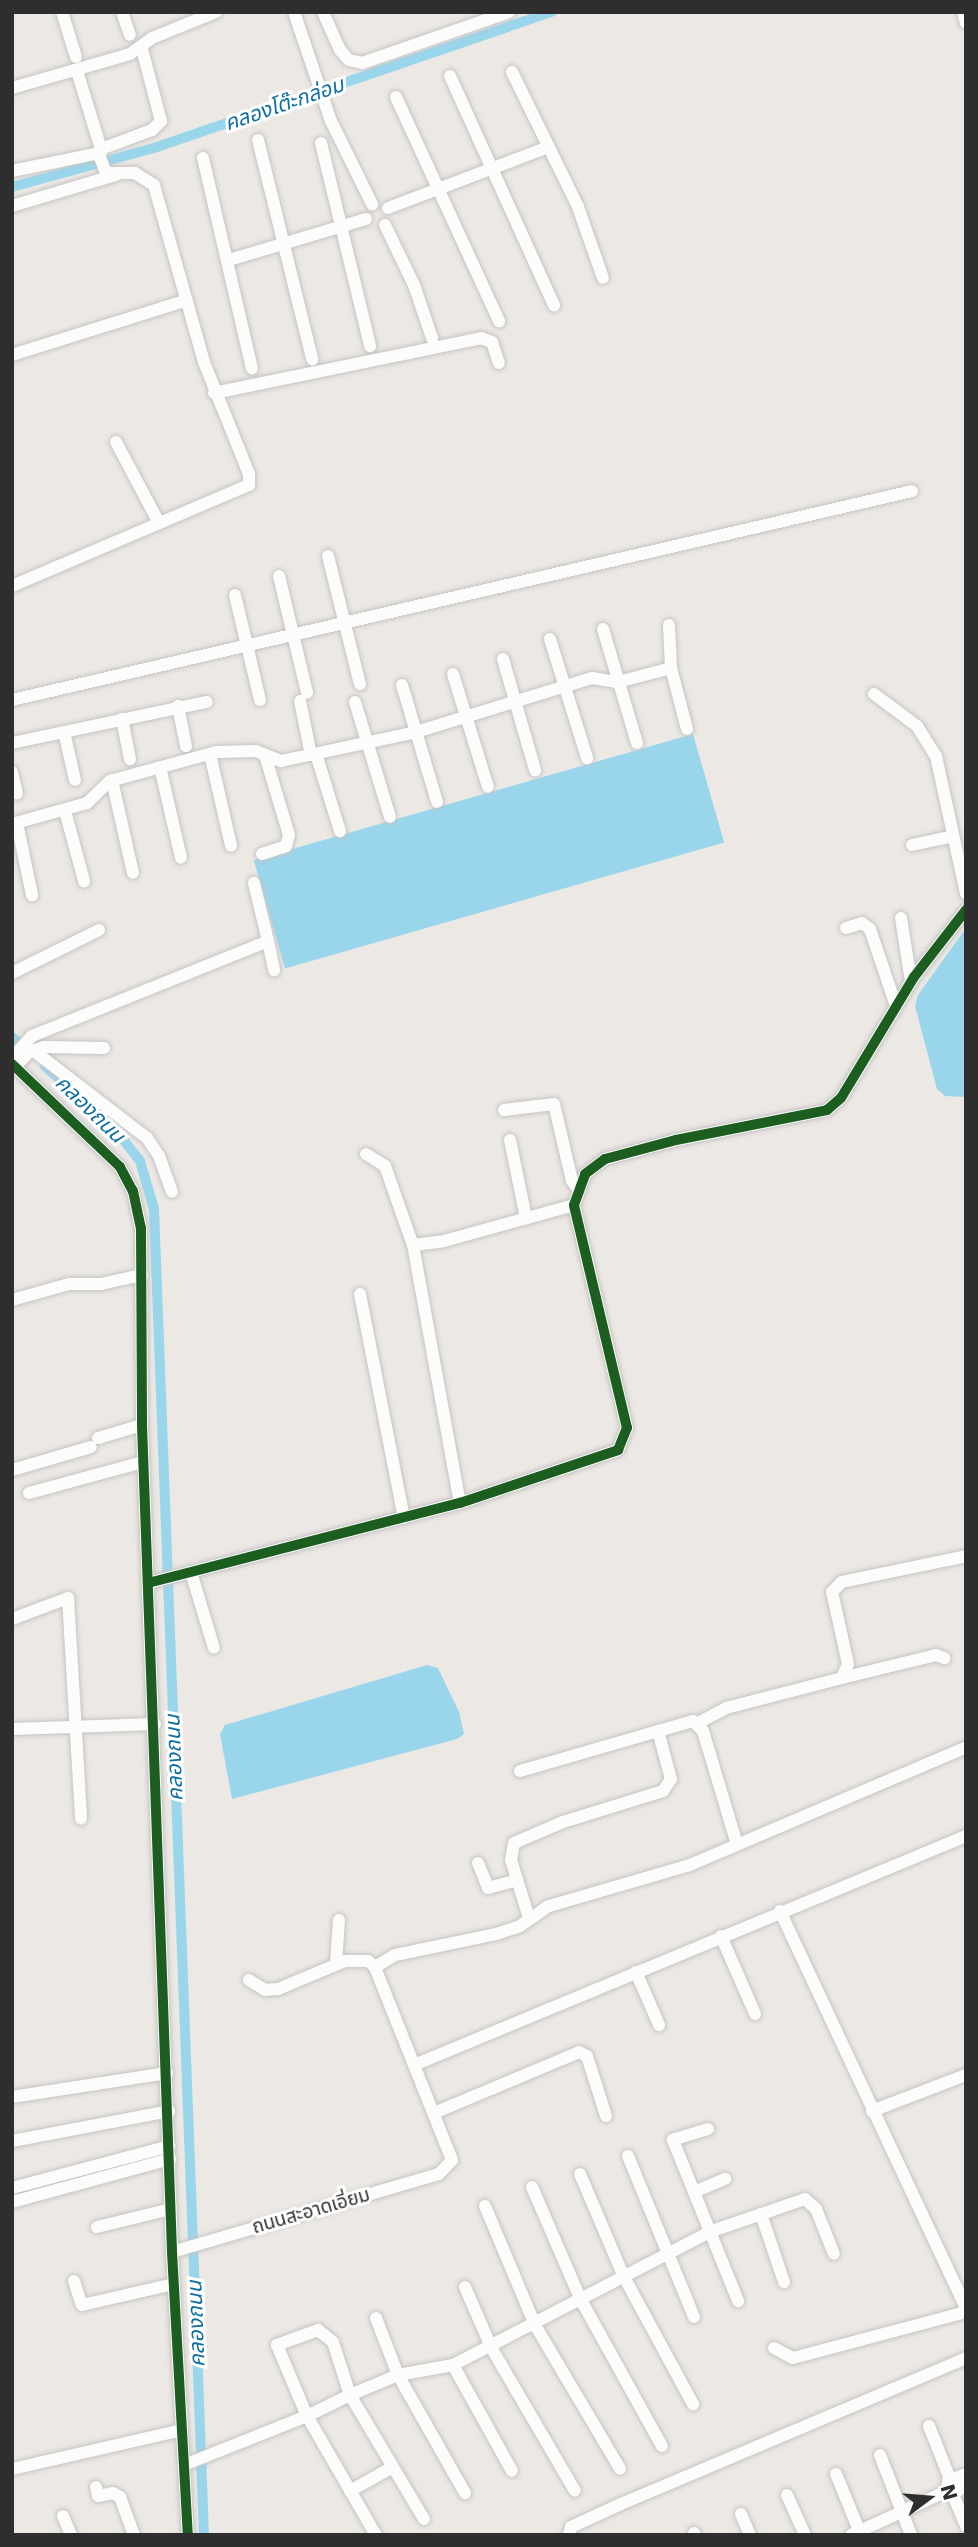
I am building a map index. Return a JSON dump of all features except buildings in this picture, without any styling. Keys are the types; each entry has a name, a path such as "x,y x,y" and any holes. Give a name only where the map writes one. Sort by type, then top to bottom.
{"street":[{"path":"62,12 76,57"},
{"path":"122,12 130,35"},
{"path":"12,88 77,71 142,49 152,38 216,12"},
{"path":"229,260 366,219 372,204 331,121 294,12"},
{"path":"323,12 340,50 349,60 362,63 509,12"},
{"path":"963,12 966,23"},
{"path":"12,171 100,153 158,128 160,114 142,49"},
{"path":"12,586 158,521 249,485 249,474 214,393 154,185 142,175 117,175 103,171 77,71"},
{"path":"512,72 578,207 603,278"},
{"path":"450,76 554,305"},
{"path":"396,97 499,321"},
{"path":"258,139 286,244 312,359"},
{"path":"321,143 370,346"},
{"path":"372,204 388,208 549,147"},
{"path":"203,158 229,260 252,368"},
{"path":"12,206 117,175"},
{"path":"388,208 385,225 414,285 432,338"},
{"path":"366,219 373,226 385,225"},
{"path":"12,355 187,300"},
{"path":"214,393 481,338 492,342 499,363"},
{"path":"117,442 158,521"},
{"path":"12,700 912,491"},
{"path":"328,556 360,684"},
{"path":"279,576 293,636 313,754 340,831"},
{"path":"235,595 260,700"},
{"path":"669,625 671,668 687,729"},
{"path":"603,629 637,743"},
{"path":"550,639 587,758"},
{"path":"503,659 536,770"},
{"path":"32,895 14,824 87,803 98,788 112,780 234,749 281,761 367,744 416,732 592,678 618,682 671,668"},
{"path":"453,674 488,786"},
{"path":"402,685 438,802"},
{"path":"874,694 916,726 931,746 966,894"},
{"path":"12,743 207,702"},
{"path":"355,702 390,817"},
{"path":"178,706 186,746"},
{"path":"122,719 130,759"},
{"path":"64,732 75,780"},
{"path":"210,754 231,846"},
{"path":"262,854 286,846 289,835 265,755"},
{"path":"160,767 181,858"},
{"path":"12,772 17,793"},
{"path":"112,780 133,873"},
{"path":"65,811 83,881"},
{"path":"912,845 951,837"},
{"path":"254,883 274,970"},
{"path":"153,1582 460,1503 605,1457 618,1450 627,1436 574,1205 585,1174 605,1159 676,1140 827,1111 841,1098 911,981 966,911"},
{"path":"901,918 911,981"},
{"path":"846,928 862,923 870,929 896,1006"},
{"path":"12,973 99,930"},
{"path":"188,2535 188,2464 182,2430 174,2284 177,2250 171,2208 153,1582 143,1462 141,1228 133,1191 120,1167 14,1062 30,1048 268,941"},
{"path":"30,1048 62,1045 104,1048"},
{"path":"30,1048 147,1138 159,1156 172,1192"},
{"path":"504,1110 554,1104 572,1181 578,1189"},
{"path":"510,1140 526,1218"},
{"path":"366,1154 385,1166 413,1245 460,1503"},
{"path":"413,1245 444,1241 574,1205"},
{"path":"12,1300 69,1284 101,1284 142,1275"},
{"path":"360,1294 404,1518"},
{"path":"12,1470 38,1459 142,1429"},
{"path":"12,1463 38,1459"},
{"path":"29,1493 143,1462"},
{"path":"842,1678 848,1664 832,1600 834,1587 966,1556"},
{"path":"185,1573 214,1648"},
{"path":"12,1619 68,1598 81,1819"},
{"path":"520,1771 658,1731 698,1723 726,1708 936,1655 944,1658"},
{"path":"698,1723 737,1844"},
{"path":"12,1729 155,1724"},
{"path":"529,1918 511,1860 514,1843 563,1822 649,1797 670,1785 658,1731"},
{"path":"375,1968 395,1955 496,1934 549,1906 690,1866 966,1746"},
{"path":"414,2065 966,1836"},
{"path":"478,1863 488,1888 517,1880"},
{"path":"774,2348 793,2358 966,2310 780,1911"},
{"path":"336,1963 339,1920"},
{"path":"721,1936 755,2014"},
{"path":"249,1980 265,1990 278,1989 336,1963 362,1960 375,1968 434,2113 579,2052 587,2056 606,2116"},
{"path":"636,1972 659,2025"},
{"path":"12,2097 167,2073"},
{"path":"872,2111 966,2074"},
{"path":"12,2141 169,2112"},
{"name":"ถนนสะอาดเอี่ยม","path":"177,2250 439,2174 452,2160 434,2113"},
{"path":"708,2129 673,2140 738,2301"},
{"path":"12,2179 170,2147"},
{"path":"12,2188 170,2147"},
{"path":"12,2202 170,2147"},
{"path":"628,2156 694,2317"},
{"path":"580,2174 624,2277 693,2404"},
{"path":"694,2192 725,2179"},
{"path":"532,2187 581,2300 663,2446"},
{"path":"188,2464 213,2457 398,2375 453,2365 492,2348 710,2232 805,2199 810,2202 834,2254"},
{"path":"485,2206 535,2325 620,2469"},
{"path":"97,2227 171,2208"},
{"path":"761,2214 784,2282"},
{"path":"74,2281 82,2305 174,2284"},
{"path":"465,2287 492,2348 575,2491"},
{"path":"376,2318 398,2375 465,2493"},
{"path":"376,2535 307,2416 277,2345 318,2330 325,2332 333,2342 350,2395 424,2519"},
{"path":"569,2535 571,2527 621,2504 966,2358"},
{"path":"453,2365 512,2471"},
{"path":"929,2426 954,2484 966,2526"},
{"path":"12,2469 182,2430"},
{"path":"880,2455 911,2535"},
{"path":"350,2491 393,2467"},
{"path":"836,2474 858,2534 954,2484"},
{"path":"96,2487 98,2496 113,2493 120,2497 134,2535"},
{"path":"788,2495 805,2535"},
{"path":"741,2514 750,2535"},
{"path":"63,2516 71,2535"}],"water":[{"path":"693,734 724,843 285,969 254,860"},
{"path":"966,928 966,1097 945,1096 937,1089 915,1006 918,995"},
{"path":"427,1665 438,1668 459,1712 464,1734 457,1739 232,1799 220,1734 225,1725"}],"waterway":[{"name":"คลองโต๊ะกล่อม","path":"12,187 154,148 552,12"},
{"name":"คลองถนน","path":"12,1037 26,1049"},
{"name":"คลองถนน","path":"45,1066 115,1129 140,1161 154,1209 204,2535"}],"cycle path":[{"path":"148,1583 460,1503 618,1450 627,1428 574,1205 585,1174 605,1159 676,1140 827,1110 841,1098 914,977 966,910"},
{"path":"12,1064 120,1167 133,1191 141,1228 142,1425 172,2252 188,2535"}]}
